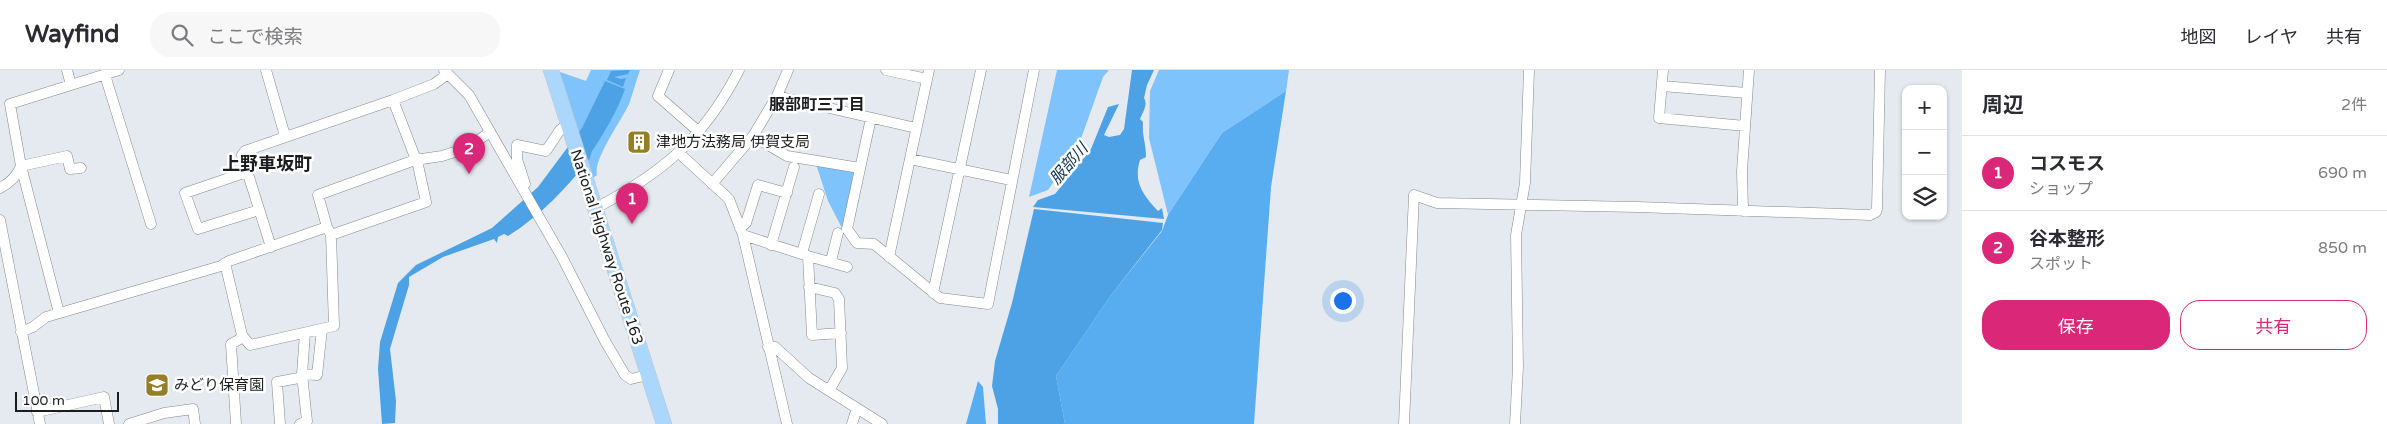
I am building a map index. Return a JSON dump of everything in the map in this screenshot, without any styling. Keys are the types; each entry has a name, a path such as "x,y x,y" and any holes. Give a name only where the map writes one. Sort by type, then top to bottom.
{"highway":[{"name":"National Highway Route 163","path":"551,70 664,424"}],"street":[{"path":"67,70 72,86"},
{"path":"59,313 21,166 10,104 119,70"},
{"path":"266,70 285,136"},
{"path":"669,70 658,96 699,132"},
{"path":"594,209 632,190 679,153 699,132 724,98 739,70"},
{"path":"712,184 753,136 777,96 788,70"},
{"path":"886,70 928,75 889,257"},
{"path":"933,293 980,70"},
{"path":"871,118 847,229 857,243 874,244 940,298 988,304 1034,70"},
{"path":"1515,424 1518,367 1516,235 1525,183 1530,70"},
{"path":"1663,70 1659,118 1745,126"},
{"path":"1743,211 1742,169 1749,70"},
{"path":"1404,424 1414,195 1437,203 1520,204 1862,216 1876,212 1880,70"},
{"path":"271,247 246,172 242,155 245,150 393,100 434,84 446,72 469,95 540,217 625,375 631,379 647,375"},
{"path":"105,75 151,224"},
{"path":"1662,86 1747,93"},
{"path":"777,96 916,128"},
{"path":"21,332 33,327 46,317 221,266 271,247 426,202 415,160 393,100"},
{"path":"523,189 526,183 517,159 517,145 546,152 560,130 568,126"},
{"path":"225,263 242,335 250,345 334,326 329,231 318,195 415,160 442,156 467,148 490,132"},
{"path":"753,136 787,156 860,168"},
{"path":"679,153 729,199 741,232 787,424"},
{"path":"21,166 67,156 70,168 81,168"},
{"path":"910,159 959,171 1011,180"},
{"path":"0,188 8,184 18,174 21,166"},
{"path":"771,245 794,167"},
{"path":"246,172 185,193 198,230 259,210"},
{"path":"741,232 746,223 758,185 787,193"},
{"path":"819,194 805,254 812,335 841,334"},
{"path":"0,220 40,424"},
{"path":"741,232 771,245 847,267"},
{"path":"831,262 838,233"},
{"path":"809,286 835,293 839,299 842,368 830,389"},
{"path":"302,374 317,375 322,329"},
{"path":"304,424 307,420 302,374 305,333"},
{"path":"236,424 231,344 240,339 242,335"},
{"path":"768,347 775,347 809,378 830,389 882,424"},
{"path":"280,424 277,382 299,378 302,374"},
{"path":"37,412 104,397 109,424"},
{"path":"852,424 857,408"},
{"path":"129,424 153,421 164,414 193,409 195,424"}],"shaded area":[{"path":"591,70 640,70 629,104 599,159 597,175 590,180 557,71 586,81"},
{"path":"630,70 628,74 614,77 626,78 623,87 607,80 611,71"},
{"path":"1057,70 1109,70 1103,77 1078,147 1048,190 1029,197"},
{"path":"1132,70 1154,70 1147,85 1144,111 1140,119 1143,122 1146,157 1140,160 1138,175 1144,194 1158,211 1162,208 1164,219 1033,207 1038,200 1055,194 1091,149 1108,107 1119,104 1104,135 1109,137 1120,135 1124,129"},
{"path":"1159,70 1289,70 1286,91 1222,133 1168,215 1149,138 1150,91"},
{"path":"605,81 625,89 618,106 590,158 552,201 531,220 508,236 504,234 498,237 497,243 494,239 443,257 409,277 409,285 390,349 396,401 395,423 382,424 378,369 380,342 398,283 416,265 492,228 538,187 582,128"},
{"path":"1286,91 1271,187 1254,424 1065,424 1056,376 1111,295 1162,231 1168,215 1222,133"},
{"path":"816,164 853,170 856,173 843,230 828,201"},
{"path":"1034,209 1163,223 1162,230 1111,295 1056,376 1065,424 998,424 998,409 992,386 995,361 1012,303"},
{"path":"978,381 983,387 986,424 966,424"}],"place":[{"name":"津地方法務局 伊賀支局","path":"639,142"},
{"name":"谷本整形","path":"469,174"},
{"name":"コスモス","path":"632,224"},
{"name":"みどり保育園","path":"157,385"}],"district":[{"name":"服部町三丁目","path":"817,105"},
{"name":"上野車坂町","path":"267,164"}],"water label":[{"name":"服部川","path":"1069,164"}]}
